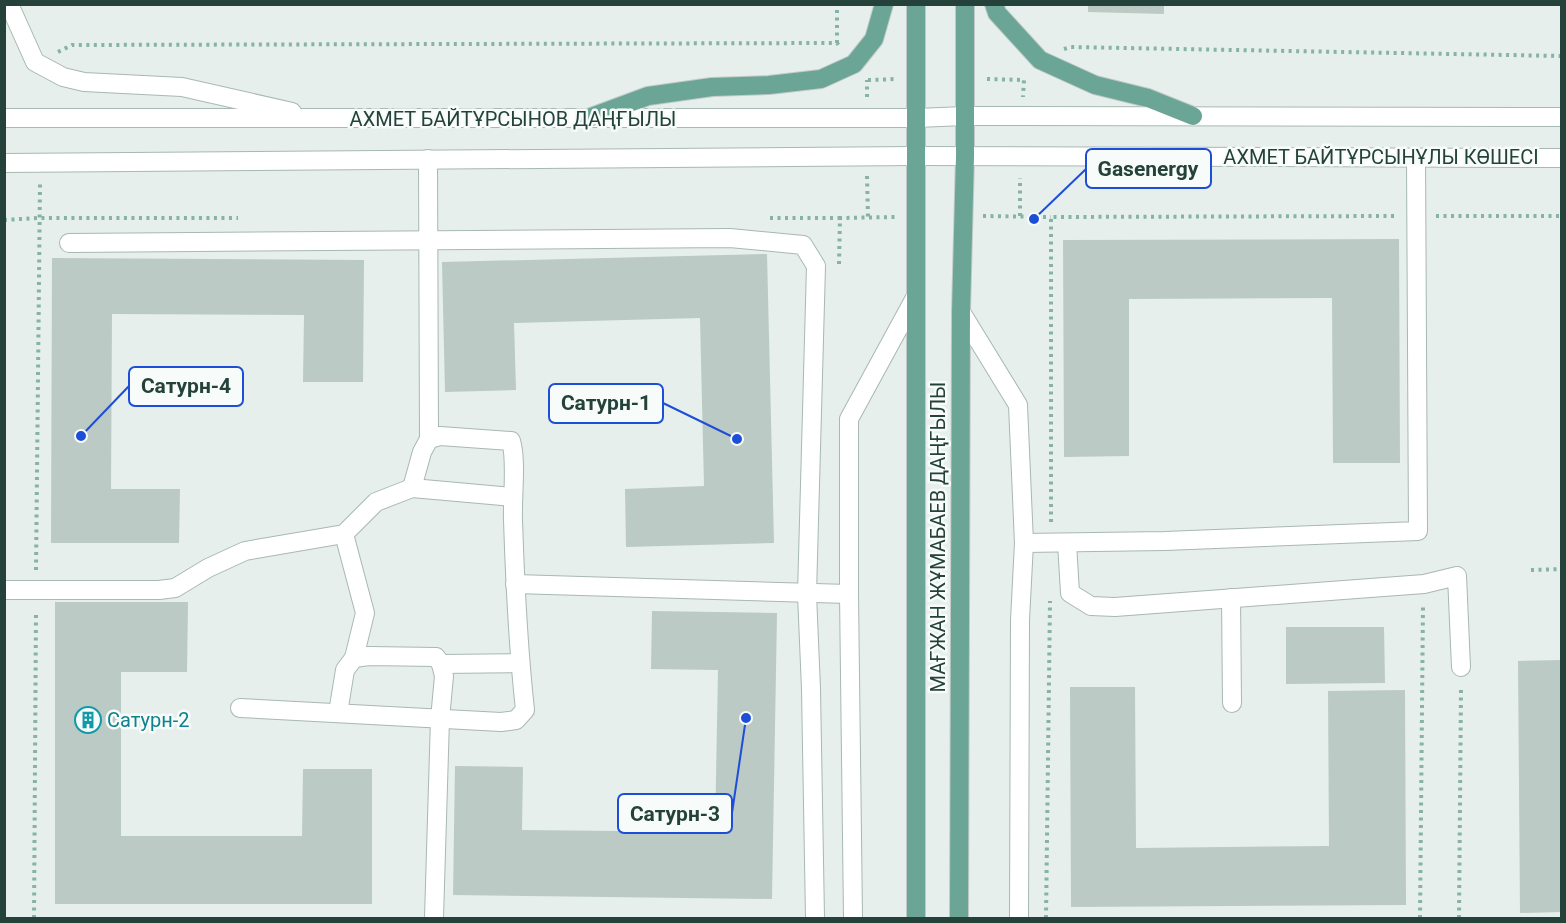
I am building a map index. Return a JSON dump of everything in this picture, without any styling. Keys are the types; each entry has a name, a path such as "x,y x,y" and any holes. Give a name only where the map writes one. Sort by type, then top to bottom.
{"main road":[{"path":"586,119 648,96 711,87 769,86 821,79 854,64 874,39 884,4"},
{"name":"МАҒЖАН ЖҰМАБАЕВ ДАҢҒЫЛЫ","path":"916,4 916,918"},
{"name":"МАҒЖАН ЖҰМАБАЕВ ДАҢҒЫЛЫ","path":"959,918 961,312 965,156 965,4"},
{"path":"994,4 997,13 1040,60 1095,85 1148,98 1193,116"}],"street":[{"path":"9,4 35,62 63,77 84,82 182,87 326,120"},
{"name":"АХМЕТ БАЙТҰРСЫНҰЛЫ КӨШЕСІ","path":"1022,116 1562,117"},
{"name":"АХМЕТ БАЙТҰРСЫНОВ ДАҢҒЫЛЫ","path":"4,118 867,119 1022,116"},
{"name":"АХМЕТ БАЙТҰРСЫНҰЛЫ КӨШЕСІ","path":"1020,156 1562,158"},
{"name":"АХМЕТ БАЙТҰРСЫНОВ ДАҢҒЫЛЫ","path":"4,163 1020,156"},
{"path":"1024,543 1165,541 1418,531 1416,158"},
{"path":"412,488 422,452 429,439 428,159"},
{"path":"69,243 730,238 803,245 816,266 807,594 815,918"},
{"path":"853,918 849,419 916,296"},
{"path":"961,312 1018,405 1024,543 1020,620 1019,918"},
{"path":"240,708 501,722 516,720 525,710 515,584 511,441 440,436 429,439"},
{"path":"4,590 159,590 175,588 208,568 245,551 344,534 376,502 412,488 512,497"},
{"path":"338,713 345,670 354,658 365,613 344,534"},
{"path":"1059,543 1070,593 1091,606 1115,607 1424,584 1456,576 1461,667"},
{"path":"515,584 849,594"},
{"path":"1231,598 1232,703"},
{"path":"354,658 369,656 436,657 441,664 444,676 440,718 434,918"},
{"path":"441,664 520,663"}],"path":[{"path":"837,4 837,43 867,80 867,119"},
{"path":"35,62 72,45 837,43"},
{"path":"1022,116 1024,80 1040,60 1070,46 1562,56"},
{"path":"867,80 915,78"},
{"path":"965,78 1024,80"},
{"path":"867,156 868,217"},
{"path":"1020,156 1020,216"},
{"path":"34,918 40,163"},
{"path":"964,216 1562,216"},
{"path":"1051,217 1059,543"},
{"path":"4,220 38,218"},
{"path":"1531,570 1562,569"},
{"path":"1420,918 1424,584"},
{"path":"1046,918 1050,590"},
{"path":"1459,918 1461,667"}],"building":[{"path":"1088,4 1164,4 1164,14 1088,12"},
{"path":"1399,239 1400,463 1333,463 1332,298 1129,299 1129,456 1064,457 1063,240"},
{"path":"767,254 774,543 626,547 625,489 704,486 700,318 514,323 516,390 445,392 442,262"},
{"path":"52,258 364,260 363,382 303,382 304,315 112,314 111,489 180,489 179,543 51,543"},
{"name":"Сатурн-2","path":"55,602 188,602 187,672 121,672 121,836 302,836 303,769 372,769 372,904 55,904"},
{"path":"652,611 777,613 772,899 453,895 455,766 523,767 522,830 715,832 718,670 651,669"},
{"path":"1286,627 1384,627 1385,683 1286,684"},
{"path":"1562,660 1562,912 1520,913 1518,661"},
{"path":"1070,687 1135,687 1136,848 1329,846 1328,691 1405,690 1406,905 1071,907"}],"place":[{"name":"Gasenergy","path":"1034,219"},
{"name":"Сатурн-4","path":"81,436"},
{"name":"Сатурн-1","path":"737,439"},
{"name":"Сатурн-3","path":"746,718"},
{"name":"Сатурн-2","path":"88,720"}]}
